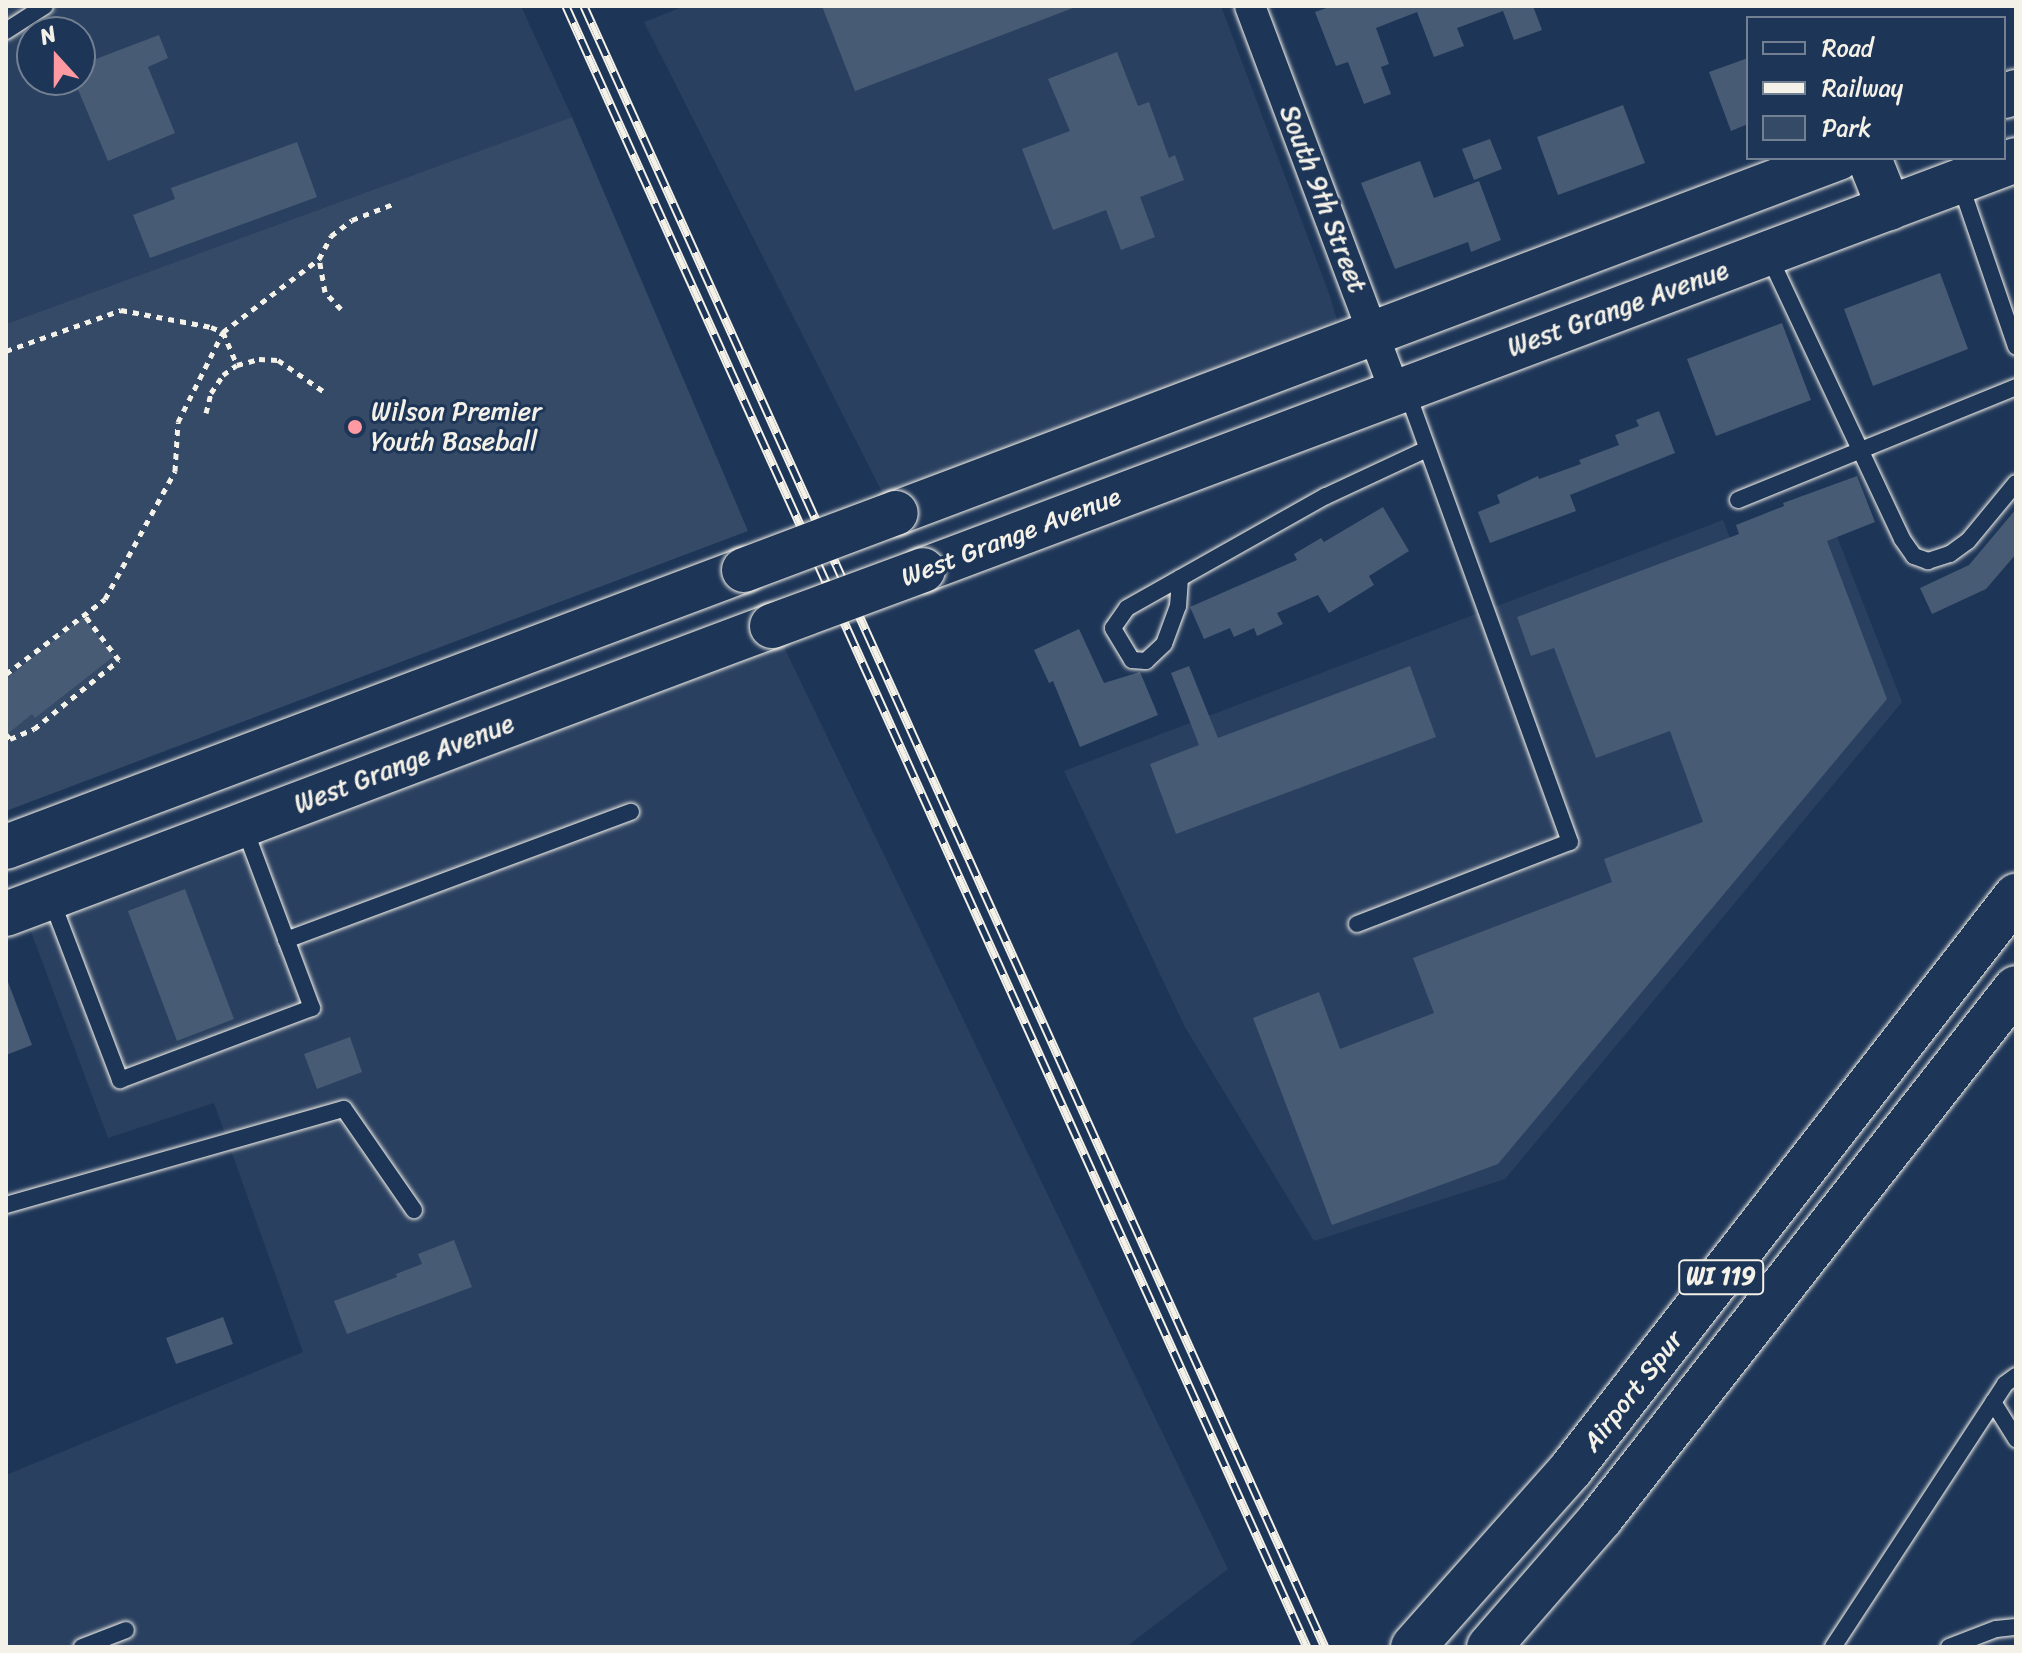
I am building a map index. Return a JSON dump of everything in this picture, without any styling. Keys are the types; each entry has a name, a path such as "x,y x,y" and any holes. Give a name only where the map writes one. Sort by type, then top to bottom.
{"main road":[{"path":"6,847 1833,160"},
{"path":"1870,160 1889,208"},
{"name":"West Grange Avenue","path":"6,914 2016,160"},
{"path":"221,767 243,824"},
{"name":"Airport Spur","path":"1413,1647 1571,1469 2016,896"},
{"name":"Airport Spur","path":"1489,1647 1610,1506 2016,988"}],"street":[{"name":"South 9th Street","path":"1250,6 1375,334 1401,390"}],"lane":[{"path":"6,31 45,6"},
{"path":"1960,182 2016,347"},
{"path":"1768,253 1902,539 1914,556 1928,561 1950,554 1968,541 2016,483"},
{"path":"1738,500 2016,387"},
{"path":"1357,924 1570,842 1427,449 1401,390"},
{"path":"1180,578 1174,621 1164,644 1146,661 1132,660 1113,628 1127,608 1180,578 1326,496 1427,449"},
{"path":"286,940 631,812"},
{"path":"51,897 120,1080 312,1008 243,824"},
{"path":"6,1205 344,1109 414,1210"},
{"path":"1833,1647 2005,1384 2016,1376"},
{"path":"1993,1402 2016,1439"},
{"path":"1949,1647 1996,1629 2016,1627"},
{"path":"82,1647 126,1630"}],"path":[{"path":"6,674 105,599 175,471 178,422 223,332 319,259 331,236 352,220 393,204"},
{"path":"319,259 325,292 341,309"},
{"path":"6,351 121,310 223,332 237,365"},
{"path":"206,413 211,393 223,375 237,365 259,359 278,360 326,393"},
{"path":"6,734 10,739 34,729 119,660 83,613"}],"shaded area":[{"path":"6,6 521,6 572,117 6,324"},
{"path":"685,6 1221,6 1330,296 1337,320 1333,329 981,460 882,492 644,22"},
{"path":"1723,520 1741,566 1834,529 1902,702 1505,1179 1314,1241 1185,1027 1064,771"},
{"path":"783,645 1228,1569 1126,1647 6,1647 6,1475 303,1352 214,1103 108,1138 30,929"}],"green space":[{"name":"Wilson Premier Youth Baseball","path":"572,117 748,531 6,811 6,324"}],"building":[{"path":"822,6 1073,6 1073,8 855,91"},
{"path":"1332,6 1533,6 1542,30 1514,40 1503,11 1457,28 1464,46 1434,57 1417,12 1376,28 1389,64 1381,67 1391,94 1364,104 1348,62 1336,66 1315,12"},
{"path":"159,35 168,58 148,67 175,133 108,161 81,96 96,96 96,59"},
{"path":"1117,52 1138,106 1149,102 1169,158 1175,155 1184,180 1140,197 1155,237 1121,250 1106,210 1053,230 1022,149 1070,131 1048,79"},
{"path":"1746,59 1746,125 1731,131 1709,72"},
{"path":"1623,105 1645,163 1558,195 1537,137"},
{"path":"1490,139 1502,169 1474,180 1462,149"},
{"path":"297,142 317,197 150,258 133,215 175,199 171,188"},
{"path":"1420,161 1434,198 1479,181 1501,240 1471,252 1468,242 1395,269 1361,183"},
{"path":"1940,273 1968,349 1873,386 1844,309"},
{"path":"1782,323 1811,400 1716,436 1687,359"},
{"path":"1659,411 1675,453 1570,495 1576,511 1490,543 1478,512 1500,503 1497,495 1538,476 1539,479 1581,464 1579,460 1619,445 1615,435 1639,426 1636,420"},
{"path":"1857,476 1875,522 1827,541 1887,699 1498,1164 1332,1225 1253,1018 1319,992 1340,1049 1434,1013 1413,958 1612,882 1604,859 1703,822 1670,731 1596,758 1554,648 1531,656 1517,617 1739,534 1736,525 1784,506 1783,503"},
{"path":"1383,507 1409,551 1369,576 1374,585 1329,613 1318,595 1277,613 1283,624 1257,636 1254,628 1234,637 1230,628 1204,639 1190,607 1297,560 1294,554 1321,538 1324,542"},
{"path":"2016,509 2016,554 1986,589 1932,614 1920,588 1969,565"},
{"path":"83,617 114,656 35,718 32,714 6,735 6,679"},
{"path":"1079,629 1104,683 1140,672 1158,715 1080,747 1053,681 1049,683 1034,650"},
{"path":"1189,666 1218,738 1410,666 1436,737 1176,834 1150,764 1199,745 1171,673"},
{"path":"185,889 234,1019 177,1041 128,911"},
{"path":"6,983 32,1045 6,1055"},
{"path":"350,1037 362,1072 317,1089 304,1054"},
{"path":"454,1240 472,1287 347,1334 334,1301 397,1277 396,1274 422,1264 418,1254"},
{"path":"223,1317 233,1344 176,1364 166,1338"}],"railway":[{"path":"566,6 1307,1647"},
{"path":"584,6 1325,1647"}],"place":[{"name":"Wilson Premier Youth Baseball","path":"355,427"}]}
